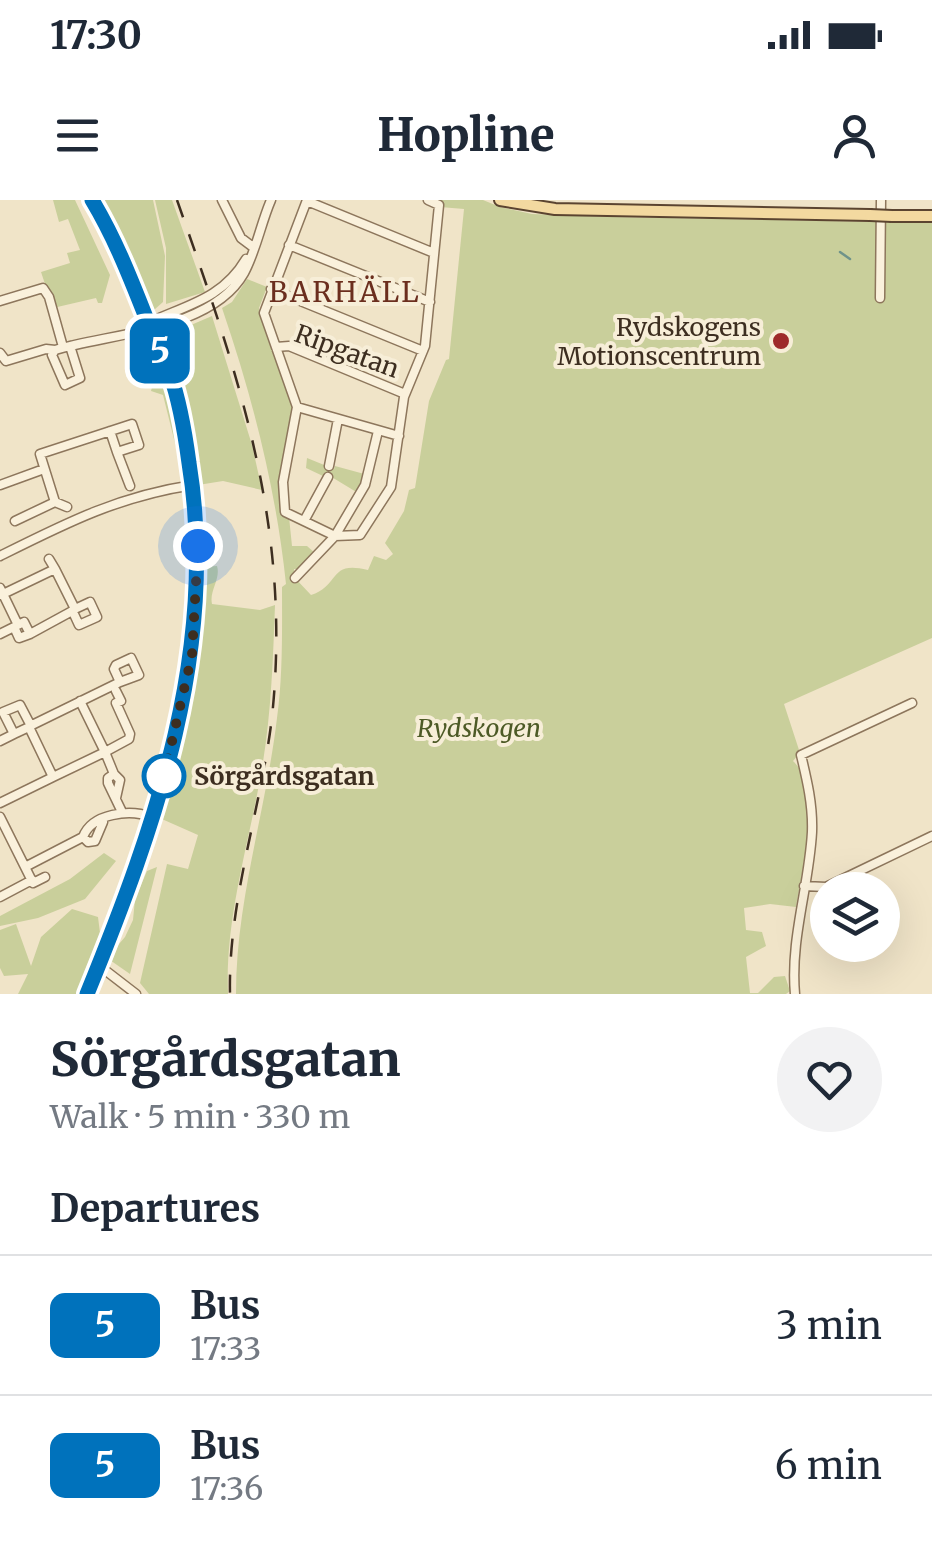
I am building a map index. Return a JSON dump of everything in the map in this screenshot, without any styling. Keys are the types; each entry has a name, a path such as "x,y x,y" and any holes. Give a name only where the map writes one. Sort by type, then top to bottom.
{"main road":[{"path":"500,200 555,209 932,216"}],"street":[{"path":"88,994 102,972 107,945 178,729 192,655 198,566 193,485 169,370 133,279 92,200"},
{"path":"222,200 241,238 253,246"},
{"path":"3,357 136,330 214,295 239,271 271,200"},
{"path":"428,200 439,204 430,302 423,351 405,394 393,480 360,535 334,536 286,512 283,494 297,407 264,313 271,289 307,200 434,253"},
{"path":"880,298 881,200"},
{"path":"289,244 430,302"},
{"path":"0,302 43,288 63,347"},
{"path":"271,289 423,351"},
{"name":"Ripgatan","path":"276,347 288,346 405,394"},
{"path":"297,407 399,436"},
{"path":"330,466 338,419"},
{"path":"67,508 55,502 40,454 132,424 139,445 117,452"},
{"path":"295,578 334,536 369,475 378,431"},
{"path":"110,432 130,486"},
{"path":"0,484 44,470"},
{"path":"304,522 328,476"},
{"path":"0,556 96,509 151,492 193,485"},
{"path":"15,521 55,502"},
{"path":"0,634 24,622 30,634 74,610 48,558"},
{"path":"16,626 1,592 55,569"},
{"path":"0,741 80,701 118,687 121,701 116,703 130,734 129,739 0,803"},
{"path":"80,701 120,780 116,798 122,812"},
{"path":"795,994 794,948 812,816 801,755 912,703"},
{"path":"14,734 4,712 20,705 54,777"},
{"path":"25,867 83,836 86,828 122,812 151,817"},
{"path":"1,820 34,883 45,877"},
{"path":"804,886 826,887 932,836"},
{"path":"0,896 32,880"},
{"path":"88,994 102,972"},
{"path":"102,972 136,994"}],"green space":[{"path":"53,200 75,200 110,275 102,303 96,298 53,308 41,272 70,263 67,253 80,250 68,219 59,222"},
{"path":"97,200 153,200 165,256 163,302 154,310"},
{"path":"155,200 172,200 205,292 166,304 166,248"},
{"name":"Rydskogen","path":"434,200 483,200 532,214 932,223 932,638 784,704 800,753 793,761 807,790 808,831 796,907 770,904 744,908 746,930 762,932 766,946 746,957 750,993 758,993 774,977 785,976 790,991 786,994 236,994 246,890 277,718 282,587 286,584 262,444 222,308 232,302 247,279 267,287 259,308 293,407 279,486 283,513 289,517 292,546 307,546 316,554 302,569 294,569 294,577 311,595 346,568 368,570 374,556 386,560 393,554 385,543 404,511 409,490 415,488 429,401 449,359 464,209 440,207"},
{"path":"212,316 262,490 223,481 198,485 191,434 163,337"},
{"path":"148,350 155,352 178,415 186,450 185,480 181,481 163,395 151,391 156,371"},
{"path":"307,458 334,469 335,466 368,475 358,493 325,473 323,476 306,468"},
{"path":"217,566 212,604 260,610 275,605 267,732 234,911 228,994 149,994 140,983 167,864 188,869 198,835 155,816 171,776 200,614 201,567"},
{"path":"104,853 116,861 85,899 38,918 0,926 0,916 70,879"},
{"path":"157,867 130,974 107,958 133,920 135,899 147,871"},
{"path":"72,909 98,917 100,933 78,994 18,994 28,974 4,976 0,968 0,930 16,924 31,966 41,937"}],"waterway":[{"path":"840,252 850,259"}],"railway":[{"path":"177,200 240,391 267,516 274,581 272,717 234,924 230,994"}],"bus line":[{"name":"5","path":"87,994 107,945 178,729 192,655 198,566 193,485 176,393 133,279 92,200"}],"place":[{"name":"Rydskogens Motionscentrum","path":"781,341"},
{"name":"Sörgårdsgatan","path":"164,776"}],"district":[{"name":"BARHÄLL","path":"345,292"}],"route":[{"path":"164,776 178,729 192,655 198,546"}]}
